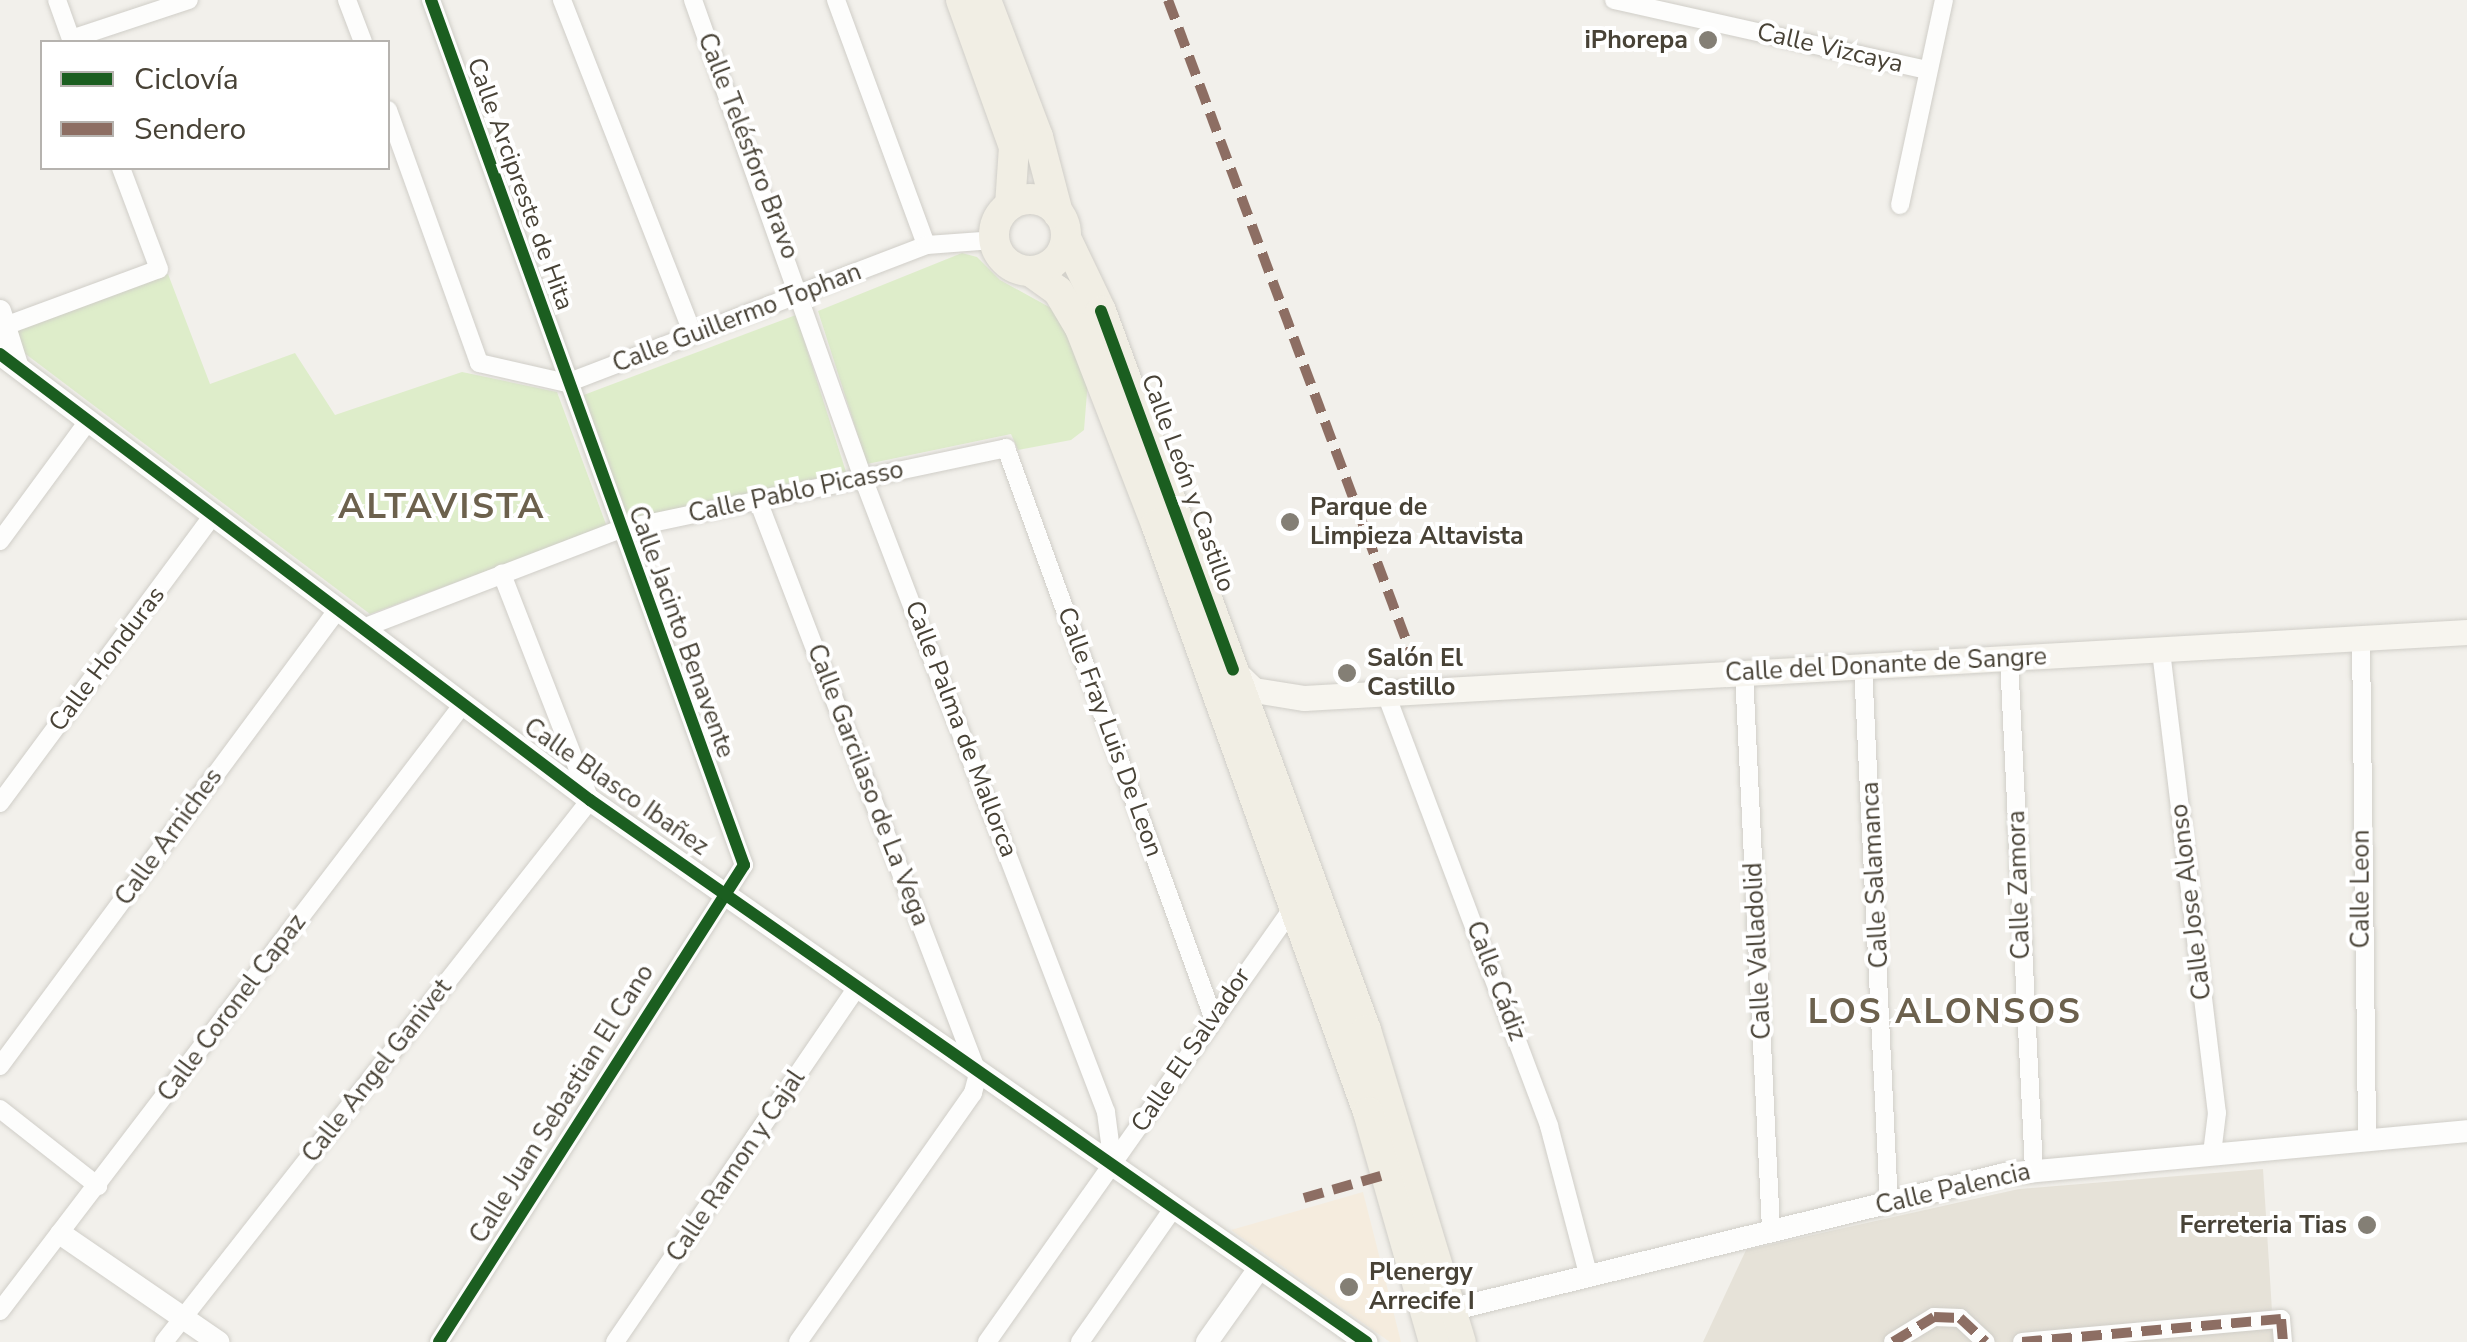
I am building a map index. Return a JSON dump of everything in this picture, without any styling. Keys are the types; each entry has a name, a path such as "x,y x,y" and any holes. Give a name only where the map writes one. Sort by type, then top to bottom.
{"main road":[{"path":"961,0 1014,147 1010,205"},
{"name":"Calle León y Castillo","path":"986,0 1038,136 1062,226 1101,311 1388,1094 1461,1342"},
{"path":"1032,199 1062,226 1052,262 1033,273 1010,264 994,240 1000,215 1010,205 1032,199"},
{"name":"Calle León y Castillo","path":"1033,273 1058,291 1080,328 1368,1112 1434,1342"},
{"name":"Calle del Donante de Sangre","path":"1232,670 1254,690 1304,698 2467,632"},
{"path":"1260,744 1264,722 1304,698"}],"street":[{"path":"56,0 72,40"},
{"path":"75,40 189,0"},
{"path":"348,0 362,40"},
{"name":"Calle Arcipreste de Hita","path":"431,0 567,383"},
{"path":"562,0 693,335"},
{"name":"Calle Telésforo Bravo","path":"693,0 802,293"},
{"path":"836,0 926,245"},
{"name":"Calle Vizcaya","path":"1614,0 1928,70"},
{"path":"1900,204 1944,0"},
{"path":"390,116 479,364 567,383"},
{"path":"9,359 2,319 158,270 122,170"},
{"name":"Calle Guillermo Tophan","path":"567,383 926,245 994,240"},
{"name":"Calle Palma de Mallorca","path":"802,293 864,478 1106,1112 1112,1166"},
{"name":"Calle Blasco Ibañez","path":"9,359 590,800 1366,1342"},
{"name":"Calle Jacinto Benavente","path":"567,383 744,865 726,892"},
{"path":"0,541 90,420"},
{"name":"Calle Pablo Picasso","path":"363,628 618,530 1006,448"},
{"name":"Calle Fray Luis De Leon","path":"1006,448 1213,1016"},
{"name":"Calle Garcilaso de La Vega","path":"756,498 978,1074"},
{"name":"Calle Honduras","path":"0,803 214,514"},
{"path":"502,574 590,800"},
{"name":"Calle Arniches","path":"0,1066 338,608"},
{"name":"Calle Leon","path":"2361,639 2367,1138"},
{"name":"Calle Jose Alonso","path":"2162,651 2217,1113 2212,1154"},
{"name":"Calle Zamora","path":"2009,659 2034,1170"},
{"name":"Calle Salamanca","path":"1864,667 1889,1204"},
{"name":"Calle Valladolid","path":"1744,673 1771,1229"},
{"name":"Calle Cádiz","path":"1386,694 1548,1126 1588,1274"},
{"name":"Calle Coronel Capaz","path":"0,1312 463,704"},
{"name":"Calle Angel Ganivet","path":"164,1342 590,800"},
{"name":"Calle Juan Sebastian El Cano","path":"438,1342 726,892"},
{"name":"Calle El Salvador","path":"988,1342 1213,1016 1294,906"},
{"name":"Calle Ramon y Cajal","path":"615,1342 856,989"},
{"path":"798,1342 973,1093 978,1074"},
{"path":"0,1109 98,1186"},
{"name":"Calle Palencia","path":"1450,1310 1771,1229 2034,1170 2467,1131"},
{"path":"1080,1342 1172,1210"},
{"path":"61,1234 218,1342"},
{"path":"1207,1342 1258,1270"},
{"path":"1893,1342 1934,1317 1960,1318 1986,1342"},
{"path":"2022,1342 2281,1319 2283,1342"}],"shaded area":[{"path":"2263,1169 2274,1342 1703,1342 1746,1250 2019,1189"},
{"name":"Plenergy Arrecife I","path":"1363,1192 1401,1342 1390,1342 1231,1230"}],"green space":[{"path":"962,253 977,257 1000,280 1060,313 1088,380 1084,430 1071,440 1018,450 1011,434 867,464 818,311"},
{"path":"168,274 210,384 295,353 335,415 462,372 557,392 607,527 370,614 23,352 14,330"},
{"path":"796,315 846,472 626,520 581,396"}],"marked path":[{"path":"1168,0 1425,691"},
{"path":"1304,1198 1384,1175"},
{"path":"1893,1342 1934,1317 1960,1318 1986,1342"},
{"path":"2022,1342 2281,1319 2283,1342"}],"cycle path":[{"path":"431,0 744,865 439,1342"},
{"path":"1101,311 1233,670"},
{"path":"0,354 590,800 1366,1342"}],"place":[{"name":"iPhorepa","path":"1708,40"},
{"name":"Parque de Limpieza Altavista","path":"1290,522"},
{"name":"Salón El Castillo","path":"1347,673"},
{"name":"Ferreteria Tias","path":"2367,1225"},
{"name":"Plenergy Arrecife I","path":"1349,1287"}],"district":[{"name":"ALTAVISTA","path":"442,507"},
{"name":"LOS ALONSOS","path":"1945,1012"}]}
